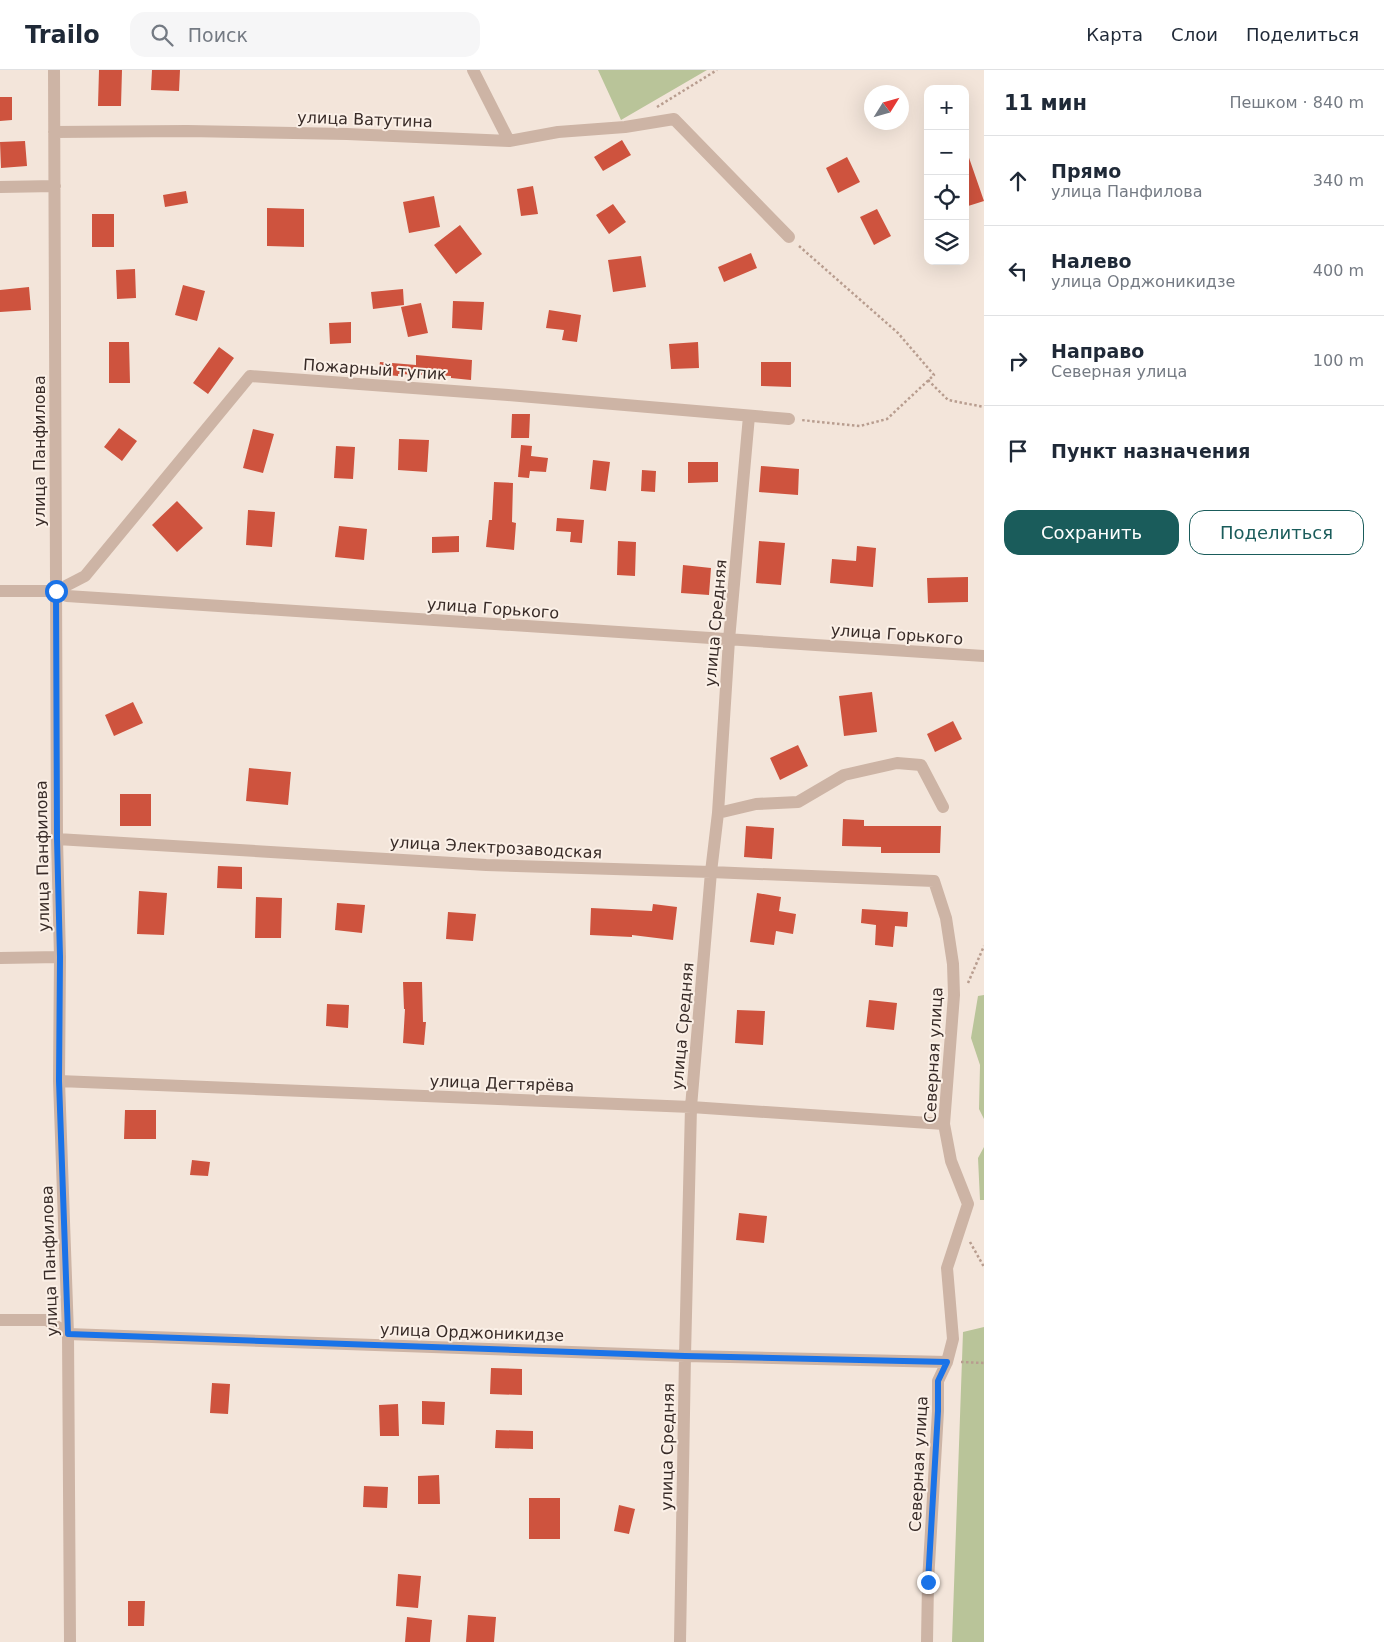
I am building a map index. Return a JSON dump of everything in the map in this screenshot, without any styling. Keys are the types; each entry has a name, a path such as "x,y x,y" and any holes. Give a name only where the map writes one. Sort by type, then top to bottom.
{"street":[{"name":"улица Панфилова","path":"54,70 57,839 60,957 59,1081 68,1334 70,1642"},
{"path":"473,70 509,141"},
{"name":"улица Ватутина","path":"54,132 187,131 337,134 509,141 558,132 625,127 674,119 789,237"},
{"path":"0,187 55,186"},
{"name":"Пожарный тупик","path":"56,591 85,576 250,376 508,395 789,419"},
{"name":"улица Средняя","path":"680,1642 691,1107 711,872 718,813 729,640 749,416"},
{"name":"улица Горького","path":"0,591 56,591 67,596 984,656"},
{"path":"718,813 756,804 798,802 844,775 897,763 921,765 943,806"},
{"name":"улица Электрозаводская","path":"57,839 486,865 934,881"},
{"name":"Северная улица","path":"927,1642 928,1582 938,1381 947,1362 953,1339 947,1268 968,1204 951,1161 944,1124 954,995 953,964 946,918 934,881"},
{"path":"0,958 60,957"},
{"name":"улица Дегтярёва","path":"59,1081 691,1107 944,1124"},
{"path":"0,1320 48,1320 68,1334"},
{"name":"улица Орджоникидзе","path":"68,1334 685,1356 947,1362"}],"path":[{"path":"656,108 718,70"},
{"path":"789,237 898,333 934,375 887,418 860,426 789,419"},
{"path":"928,380 948,400 984,407"},
{"path":"961,1228 984,1267"},
{"path":"947,1362 984,1363"}],"green space":[{"path":"598,70 707,70 621,120"},
{"path":"984,995 984,1119 979,1109 980,1065 971,1038 978,996"},
{"path":"984,1147 984,1200 980,1200 978,1158"},
{"path":"984,1327 984,1642 952,1642 963,1332"}],"building":[{"path":"99,70 122,70 121,106 98,106"},
{"path":"152,70 180,70 179,91 151,90"},
{"path":"0,97 12,97 12,120 0,121"},
{"path":"622,140 631,155 603,171 594,157"},
{"path":"25,141 27,166 1,168 0,142"},
{"path":"847,157 860,182 838,193 826,168"},
{"path":"969,158 984,201 969,206"},
{"path":"533,186 538,214 521,216 517,189"},
{"path":"186,191 188,203 165,207 163,195"},
{"path":"434,196 440,227 409,233 403,202"},
{"path":"613,204 626,222 609,234 596,215"},
{"path":"267,208 304,209 304,247 267,246"},
{"path":"877,209 891,236 874,245 860,217"},
{"path":"92,214 114,214 114,247 92,247"},
{"path":"460,225 482,254 456,274 434,245"},
{"path":"751,253 757,268 724,282 718,267"},
{"path":"641,256 646,287 613,292 608,260"},
{"path":"135,269 136,298 117,299 116,270"},
{"path":"183,285 205,291 197,321 175,315"},
{"path":"29,287 31,310 0,312 0,290"},
{"path":"403,289 404,305 373,309 371,292"},
{"path":"453,301 484,302 482,330 452,328"},
{"path":"421,303 428,333 408,337 401,307"},
{"path":"549,310 581,315 577,342 562,340 564,330 546,328"},
{"path":"351,322 351,343 330,344 329,323"},
{"path":"109,342 129,342 130,383 109,383"},
{"path":"698,342 699,368 671,369 669,344"},
{"path":"219,347 234,358 208,394 193,383"},
{"path":"416,355 472,360 471,380 451,378 451,376 378,374 380,362 416,365"},
{"path":"761,362 791,362 791,387 761,386"},
{"path":"512,414 530,414 529,438 511,438"},
{"path":"119,428 137,441 122,461 104,447"},
{"path":"253,429 274,434 263,473 243,468"},
{"path":"399,439 429,440 427,472 398,470"},
{"path":"521,445 532,446 531,456 548,458 546,472 530,471 529,478 518,477"},
{"path":"336,446 355,447 353,479 334,478"},
{"path":"593,460 610,462 606,491 590,489"},
{"path":"688,462 718,462 718,482 688,483"},
{"path":"761,466 799,469 798,495 759,492"},
{"path":"642,470 656,471 655,492 641,491"},
{"path":"494,482 513,483 512,522 516,523 514,550 486,547 489,520 492,520"},
{"path":"177,501 203,528 177,552 152,525"},
{"path":"248,510 275,512 272,547 246,545"},
{"path":"557,518 584,520 582,543 570,542 571,532 556,531"},
{"path":"339,526 367,529 364,560 335,557"},
{"path":"459,536 459,552 432,553 432,537"},
{"path":"618,541 636,542 635,576 617,575"},
{"path":"759,541 785,543 781,585 756,583"},
{"path":"857,546 876,548 873,587 830,583 832,559 856,561"},
{"path":"683,565 711,568 709,595 681,593"},
{"path":"968,577 968,602 928,603 927,578"},
{"path":"872,692 877,732 844,736 839,696"},
{"path":"133,702 143,723 114,736 105,715"},
{"path":"953,721 962,739 935,752 927,734"},
{"path":"798,745 808,766 780,780 770,758"},
{"path":"249,768 291,772 288,805 246,801"},
{"path":"120,794 151,794 151,826 120,826"},
{"path":"843,819 864,820 864,826 941,826 940,853 881,853 881,847 842,846"},
{"path":"746,826 774,828 772,859 744,857"},
{"path":"218,866 242,867 242,889 217,888"},
{"path":"139,891 167,893 164,935 137,934"},
{"path":"757,893 781,897 779,911 796,914 793,934 776,931 774,945 750,942"},
{"path":"256,897 282,898 281,938 255,938"},
{"path":"337,903 365,905 362,933 335,930"},
{"path":"653,904 677,907 673,940 632,935 632,937 590,935 591,908 652,911"},
{"path":"862,909 908,912 907,927 895,926 893,947 875,945 876,925 861,923"},
{"path":"448,912 476,914 473,941 446,939"},
{"path":"403,982 422,982 423,1022 426,1022 424,1045 403,1043 405,1009"},
{"path":"869,1000 897,1003 894,1030 866,1027"},
{"path":"327,1004 349,1005 348,1028 326,1026"},
{"path":"737,1010 765,1011 763,1045 735,1043"},
{"path":"125,1110 156,1110 156,1139 124,1139"},
{"path":"192,1160 210,1162 208,1176 190,1175"},
{"path":"739,1213 767,1216 764,1243 736,1240"},
{"path":"491,1368 522,1369 522,1395 490,1394"},
{"path":"212,1383 230,1384 228,1414 210,1413"},
{"path":"422,1401 445,1402 444,1425 422,1424"},
{"path":"398,1404 399,1436 380,1436 379,1405"},
{"path":"496,1430 533,1431 533,1449 495,1448"},
{"path":"439,1475 440,1504 418,1504 418,1476"},
{"path":"364,1486 388,1487 387,1508 363,1507"},
{"path":"529,1498 560,1498 560,1539 529,1539"},
{"path":"619,1505 635,1509 629,1534 614,1531"},
{"path":"398,1574 421,1576 418,1608 396,1606"},
{"path":"128,1601 145,1601 144,1626 128,1626"},
{"path":"468,1615 496,1617 494,1642 466,1642"},
{"path":"407,1617 432,1620 430,1642 405,1642"}],"route":[{"path":"56,591 57,839 60,957 59,1081 68,1334 685,1356 947,1362 938,1381 928,1582"}]}
